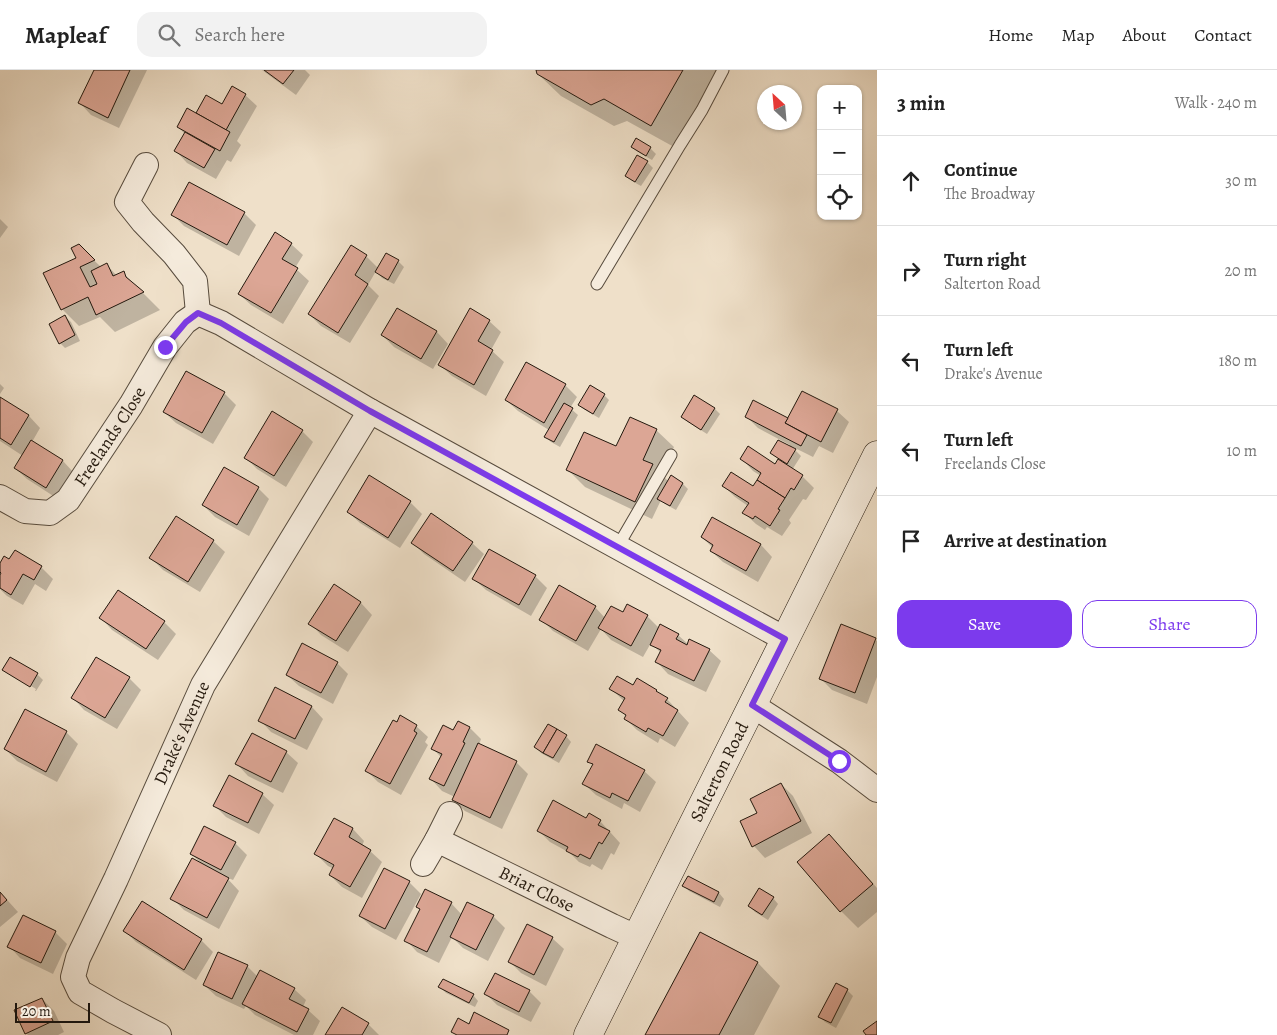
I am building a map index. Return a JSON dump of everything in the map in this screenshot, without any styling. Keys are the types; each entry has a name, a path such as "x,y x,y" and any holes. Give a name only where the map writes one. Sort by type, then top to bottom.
{"main road":[{"name":"Salterton Road","path":"588,1035 877,455"}],"street":[{"path":"146,164 127,202 143,222 174,254 194,281 198,313 221,323 370,411 785,639"},
{"name":"Freelands Close","path":"0,497 25,511 50,513 68,500 131,405 165,347 186,322 198,313"},
{"name":"Drake's Avenue","path":"159,1035 113,1012 80,992 74,977 78,958 120,870 203,685 370,411"},
{"path":"752,705 839,761 877,790"},
{"path":"423,864 438,840 450,814"},
{"name":"Briar Close","path":"438,840 636,937"}],"lane":[{"path":"596,284 702,110 723,70"},
{"path":"618,546 671,455"}],"building":[{"path":"94,70 130,70 108,118 78,103"},
{"path":"264,70 294,70 283,84"},
{"path":"536,70 683,70 651,126 604,99 591,105 537,74"},
{"path":"232,86 246,94 226,130 196,113 206,95 222,104"},
{"path":"187,108 230,132 220,151 177,127"},
{"path":"185,132 215,149 204,168 174,151"},
{"path":"636,138 651,147 646,156 631,147"},
{"path":"637,155 648,161 635,182 625,176"},
{"path":"189,182 245,212 227,245 171,215"},
{"path":"275,232 292,243 282,259 298,268 271,313 238,294"},
{"path":"79,244 95,260 80,267 90,287 97,284 91,271 107,263 113,276 124,271 126,277 144,292 96,315 88,297 61,310 43,273 76,258 71,248"},
{"path":"351,245 367,255 355,275 368,284 338,333 308,314"},
{"path":"386,253 399,260 388,280 375,272"},
{"path":"397,308 437,331 421,359 381,335"},
{"path":"470,308 490,320 478,341 493,350 474,385 438,365"},
{"path":"65,315 75,335 59,344 49,324"},
{"path":"526,362 566,384 544,423 505,400"},
{"path":"186,371 225,392 202,433 163,412"},
{"path":"590,385 605,394 593,414 578,405"},
{"path":"802,391 838,409 821,442 785,423"},
{"path":"694,395 715,408 701,430 681,417"},
{"path":"0,397 29,415 11,445 0,438"},
{"path":"753,400 788,418 785,423 807,435 801,446 745,417"},
{"path":"564,403 573,408 554,442 544,437"},
{"path":"272,411 303,430 274,476 244,458"},
{"path":"630,417 657,429 643,460 653,464 635,502 566,470 584,432 616,446"},
{"path":"31,440 63,460 46,488 14,468"},
{"path":"778,440 796,449 787,464 770,453"},
{"path":"748,446 775,464 778,459 803,475 794,490 791,488 785,498 757,480 761,473 740,459"},
{"path":"224,467 259,487 237,525 202,505"},
{"path":"731,472 753,486 757,480 785,498 770,526 755,516 753,519 742,513 749,503 722,486"},
{"path":"369,475 411,501 388,538 347,512"},
{"path":"671,475 683,483 670,506 657,499"},
{"path":"431,513 473,542 453,571 411,543"},
{"path":"176,516 214,540 188,582 149,558"},
{"path":"712,517 761,544 746,571 710,551 713,545 701,537"},
{"path":"489,549 536,575 519,605 472,579"},
{"path":"15,550 42,566 34,580 23,574 11,595 0,588 0,563 4,556 9,559"},
{"path":"334,584 361,602 336,641 308,624"},
{"path":"559,585 596,606 576,641 539,620"},
{"path":"118,590 165,621 146,649 99,618"},
{"path":"627,604 648,615 631,646 598,628 611,606 623,612"},
{"path":"660,624 679,634 676,639 687,645 689,639 710,649 694,681 655,662 661,650 650,645"},
{"path":"841,624 876,638 855,693 819,679"},
{"path":"302,643 338,662 321,693 286,675"},
{"path":"10,657 38,673 30,687 2,670"},
{"path":"96,657 130,677 105,718 71,698"},
{"path":"617,676 633,685 637,678 668,698 665,702 678,710 663,736 648,728 646,732 624,719 626,715 618,710 625,698 609,689"},
{"path":"275,687 312,706 295,739 258,721"},
{"path":"25,709 67,731 46,772 4,749"},
{"path":"400,715 417,725 414,731 417,733 390,784 365,771 393,720 397,722"},
{"path":"458,721 470,727 463,742 465,743 444,786 429,779 442,754 431,749 443,725 453,730"},
{"path":"548,724 557,729 543,753 534,747"},
{"path":"557,729 567,735 553,758 543,753"},
{"path":"252,733 287,751 271,782 235,764"},
{"path":"478,743 517,761 490,818 452,800"},
{"path":"596,744 645,770 628,801 612,793 610,798 582,784 593,764 587,762"},
{"path":"229,775 263,793 248,823 213,806"},
{"path":"781,783 801,821 752,847 740,821 757,813 750,799"},
{"path":"553,800 586,818 589,813 601,820 598,825 610,831 602,844 599,842 590,859 580,854 578,857 566,851 568,847 537,831"},
{"path":"334,818 353,828 349,837 371,850 350,887 329,875 334,865 314,854"},
{"path":"204,826 236,842 221,870 190,854"},
{"path":"829,834 873,884 840,912 797,862"},
{"path":"192,858 229,878 207,918 170,899"},
{"path":"384,868 410,881 385,929 359,916"},
{"path":"688,876 719,892 714,902 682,886"},
{"path":"759,888 774,897 762,915 748,906"},
{"path":"425,889 452,902 427,952 404,941 420,909 416,907"},
{"path":"0,892 7,900 0,906"},
{"path":"142,901 202,939 184,970 123,931"},
{"path":"467,902 494,915 476,950 450,937"},
{"path":"23,915 56,931 41,963 7,947"},
{"path":"527,924 553,937 534,975 508,962"},
{"path":"700,932 758,962 719,1035 645,1035"},
{"path":"218,952 248,965 232,999 203,985"},
{"path":"260,970 295,988 289,999 309,1009 297,1032 242,1004"},
{"path":"495,973 530,990 519,1012 484,994"},
{"path":"443,979 474,994 469,1003 438,987"},
{"path":"836,983 848,989 831,1023 818,1017"},
{"path":"42,998 53,1021 25,1034 14,1010"},
{"path":"342,1007 369,1023 362,1035 325,1035"},
{"path":"474,1012 509,1030 507,1035 457,1035 451,1032 458,1018 469,1024"},
{"path":"877,1021 877,1035 866,1035 863,1031"}],"route":[{"path":"165,347 186,322 198,313 221,323 370,411 785,639 752,705 839,761"}]}
